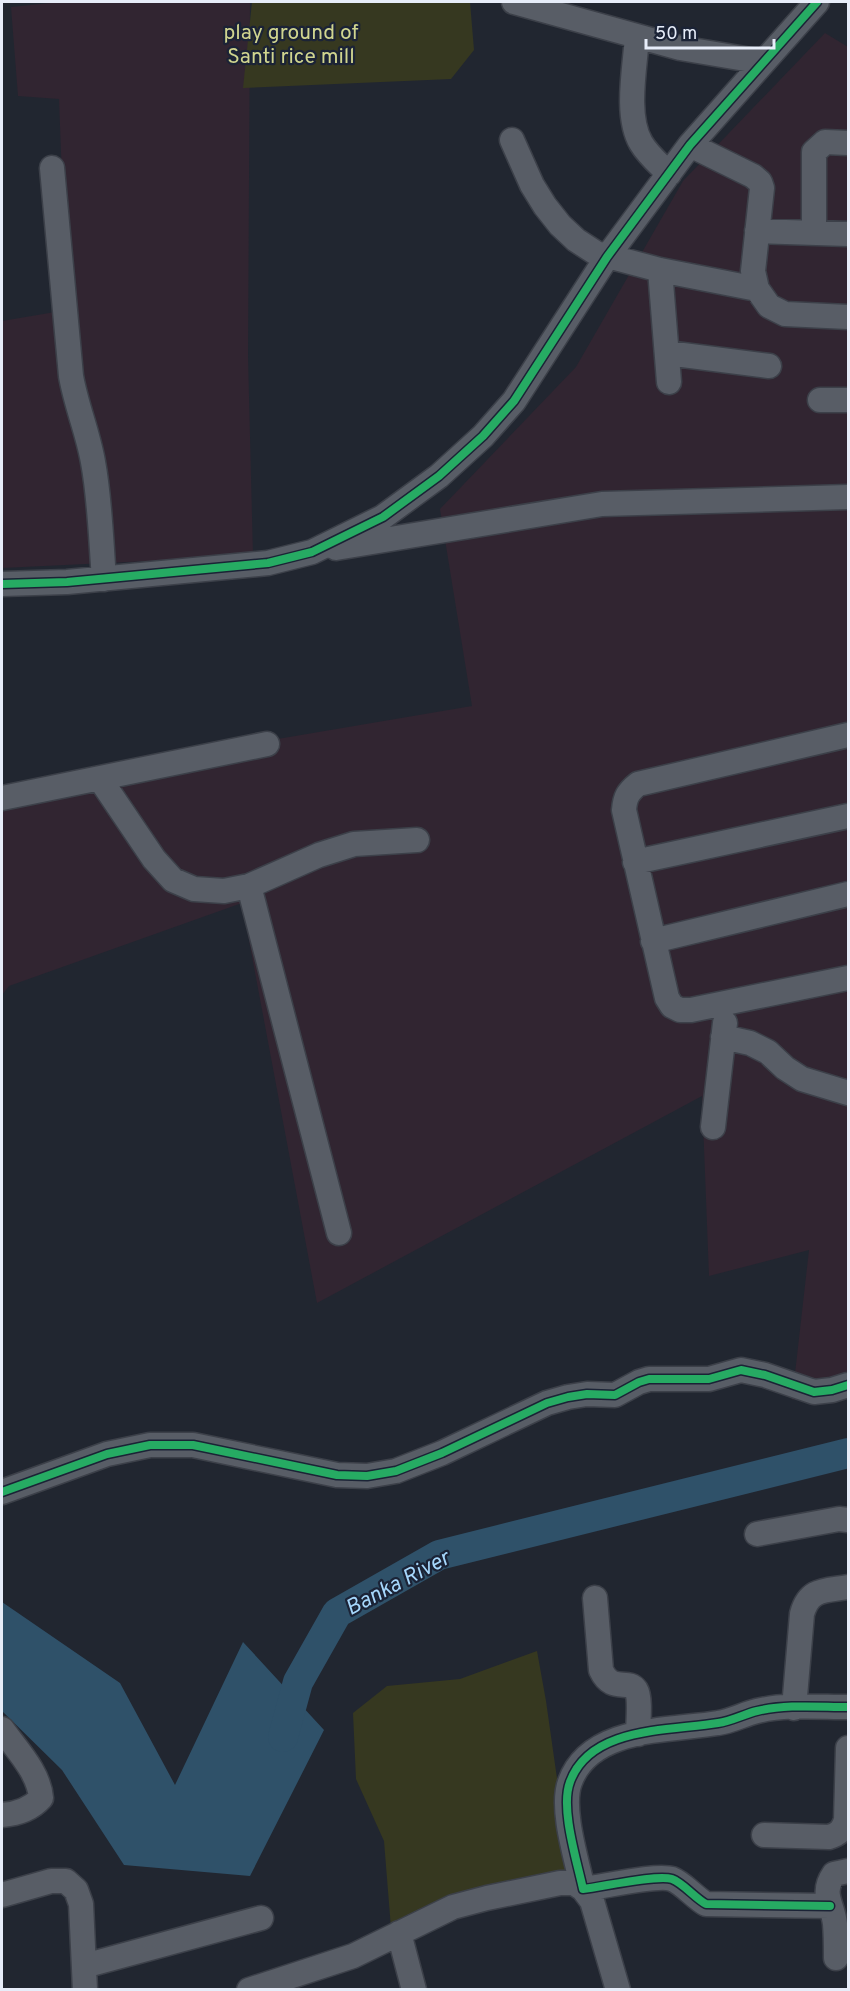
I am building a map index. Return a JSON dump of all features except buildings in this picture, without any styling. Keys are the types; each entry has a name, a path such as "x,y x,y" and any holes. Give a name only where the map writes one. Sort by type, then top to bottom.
{"street":[{"path":"514,2 680,48 763,62"},
{"path":"312,552 383,517 440,476 483,436 514,401 607,257 690,145 817,2"},
{"path":"637,37 633,123 648,153 669,174"},
{"path":"512,140 532,185 545,206 560,225 590,249 607,257 757,290"},
{"path":"814,233 814,152 825,142 849,143"},
{"path":"690,145 753,176 760,182 762,188 753,272 757,290 769,306 785,314 849,317"},
{"path":"52,168 71,376 75,399 94,465 104,579"},
{"path":"757,231 849,234"},
{"path":"660,270 669,382"},
{"path":"667,353 769,366"},
{"path":"820,400 849,400"},
{"path":"2,584 104,579 268,563 312,552 602,504 849,497"},
{"path":"849,735 638,784 629,791 624,799 624,810 653,941 667,998 672,1006 680,1010 691,1010 849,978"},
{"path":"2,798 267,744"},
{"path":"100,778 154,859 173,880 194,889 224,891 249,886 319,855 354,844 417,840"},
{"path":"635,862 849,816"},
{"path":"249,886 339,1233"},
{"path":"653,941 849,894"},
{"path":"713,1127 727,1002"},
{"path":"723,1036 750,1043 768,1052 785,1068 802,1079 849,1093"},
{"path":"2,1492 107,1454 150,1445 193,1445 337,1475 367,1476 396,1471 442,1453 547,1403 587,1394 615,1395 649,1379 709,1378 741,1370 765,1375 814,1392 832,1390 849,1384"},
{"path":"757,1534 839,1519 849,1520"},
{"path":"794,1708 802,1614 805,1604 809,1597 816,1593 849,1587"},
{"path":"595,1598 601,1670 605,1679 613,1684 631,1686 636,1689 638,1734"},
{"path":"583,1889 566,1808 569,1784 577,1766 592,1751 619,1738 719,1723 755,1711 774,1708 849,1707"},
{"path":"2,1729 35,1778 40,1788 41,1798 25,1809 2,1815"},
{"path":"764,1835 829,1837 843,1829 846,1820 849,1748"},
{"path":"836,1958 838,1917 828,1898 828,1883 834,1874 849,1871"},
{"path":"583,1889 660,1878 673,1879 695,1898 706,1904 838,1917"},
{"path":"2,1895 51,1881 66,1881 76,1890 81,1904 85,1978 261,1918"},
{"path":"249,1989 353,1956 453,1907 560,1883 574,1883 583,1889 592,1901 618,1989"},
{"path":"399,1933 414,1989"}],"shaded area":[{"path":"60,2 250,2 248,356 253,556 2,568 2,321 67,310 59,99 18,96 11,7"},
{"path":"825,33 848,47 848,1380 792,1400 809,1250 709,1276 702,1096 317,1303 242,903 9,986 2,995 2,786 472,706 440,509 576,367 683,181"}],"green space":[{"name":"play ground of Santi rice mill","path":"252,2 470,2 474,50 451,79 243,88"},
{"path":"537,1651 571,1877 391,1928 384,1841 356,1779 353,1713 387,1686 460,1679"}],"water":[{"path":"2,1602 120,1683 175,1785 243,1642 324,1730 250,1876 124,1865 62,1770 2,1711"}],"waterway":[{"name":"Banka River","path":"283,1737 298,1682 337,1613 439,1555 848,1453"}],"cycle path":[{"path":"2,584 67,582 268,563 312,552 383,517 439,476 483,436 514,401 607,257 690,145 817,2"},
{"path":"2,1492 107,1454 150,1445 193,1445 337,1475 367,1476 396,1471 442,1453 547,1403 587,1394 615,1395 649,1379 709,1379 741,1370 765,1375 814,1392 848,1385"},
{"path":"830,1906 706,1904 676,1881 665,1878 642,1879 583,1889 570,1835 567,1793 580,1764 595,1750 634,1734 723,1722 752,1712 779,1707 848,1707"}]}
